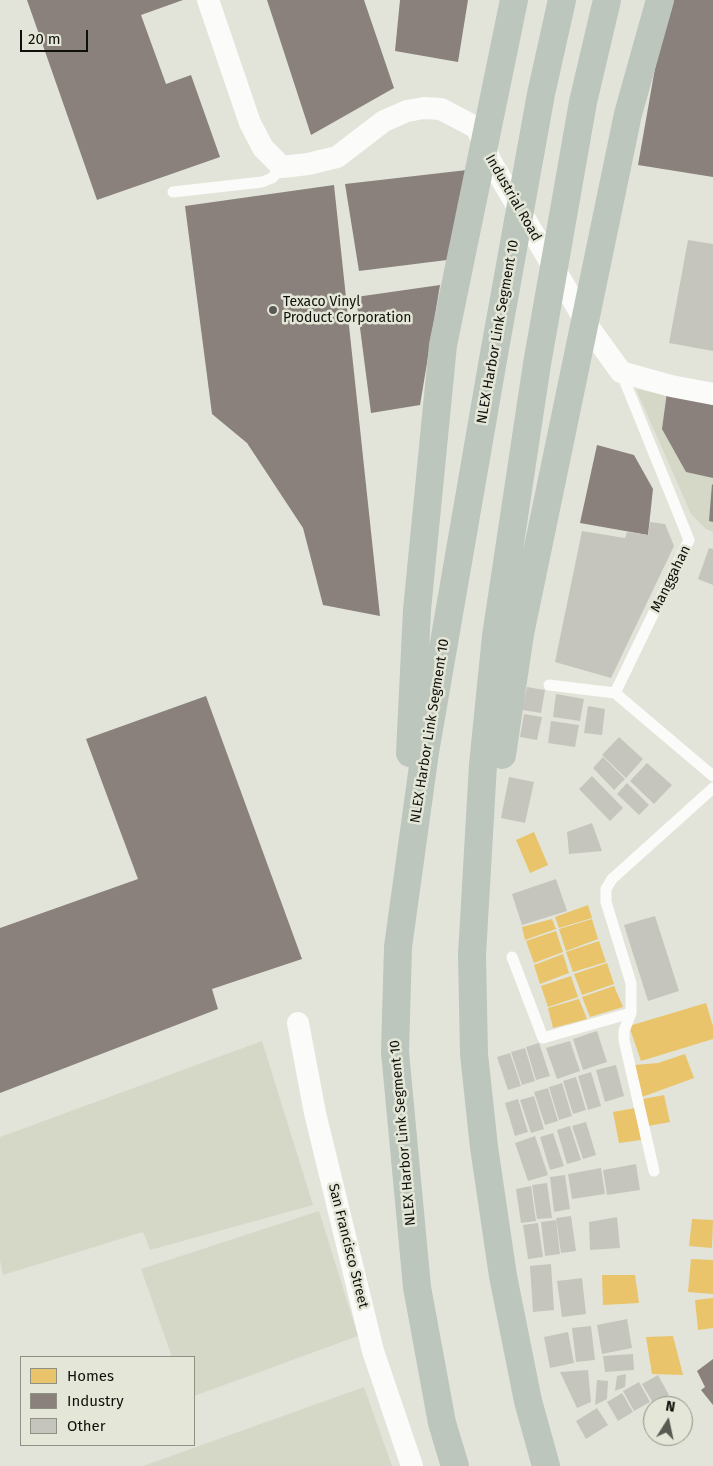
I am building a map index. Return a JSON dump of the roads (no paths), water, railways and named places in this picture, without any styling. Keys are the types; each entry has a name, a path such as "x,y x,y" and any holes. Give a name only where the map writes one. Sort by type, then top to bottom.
{"highway":[{"path":"398,946 411,750 417,610 444,345 514,0"},
{"name":"NLEX Harbor Link Segment 10","path":"455,1466 442,1423 417,1287 395,1052 398,946 425,752 541,94 562,0"},
{"path":"546,1466 528,1401 505,1285 484,1147 474,1054 472,955 483,765 496,636 539,354 583,102 606,0"},
{"path":"472,955 520,634 628,114 660,0"}],"street":[{"path":"208,0 250,123 263,148 282,167"},
{"name":"Industrial Road","path":"282,167 308,164 337,157 384,121 407,111 424,108 442,109 477,128 495,169 590,329 621,372"},
{"path":"621,372 671,386 713,394"},
{"name":"San Francisco Street","path":"298,1022 315,1113 373,1351 412,1466"}],"lane":[{"path":"173,192 262,182 272,178 282,167"},
{"name":"Manggahan","path":"616,693 689,540 621,372"},
{"path":"549,684 616,693 713,776"},
{"path":"654,1171 624,1040 624,1031 631,1013 631,984 606,902 606,888 612,879 713,788"},
{"path":"512,957 543,1038 631,1013"}],"place":[{"name":"Texaco Vinyl Product Corporation","path":"273,310"}]}
